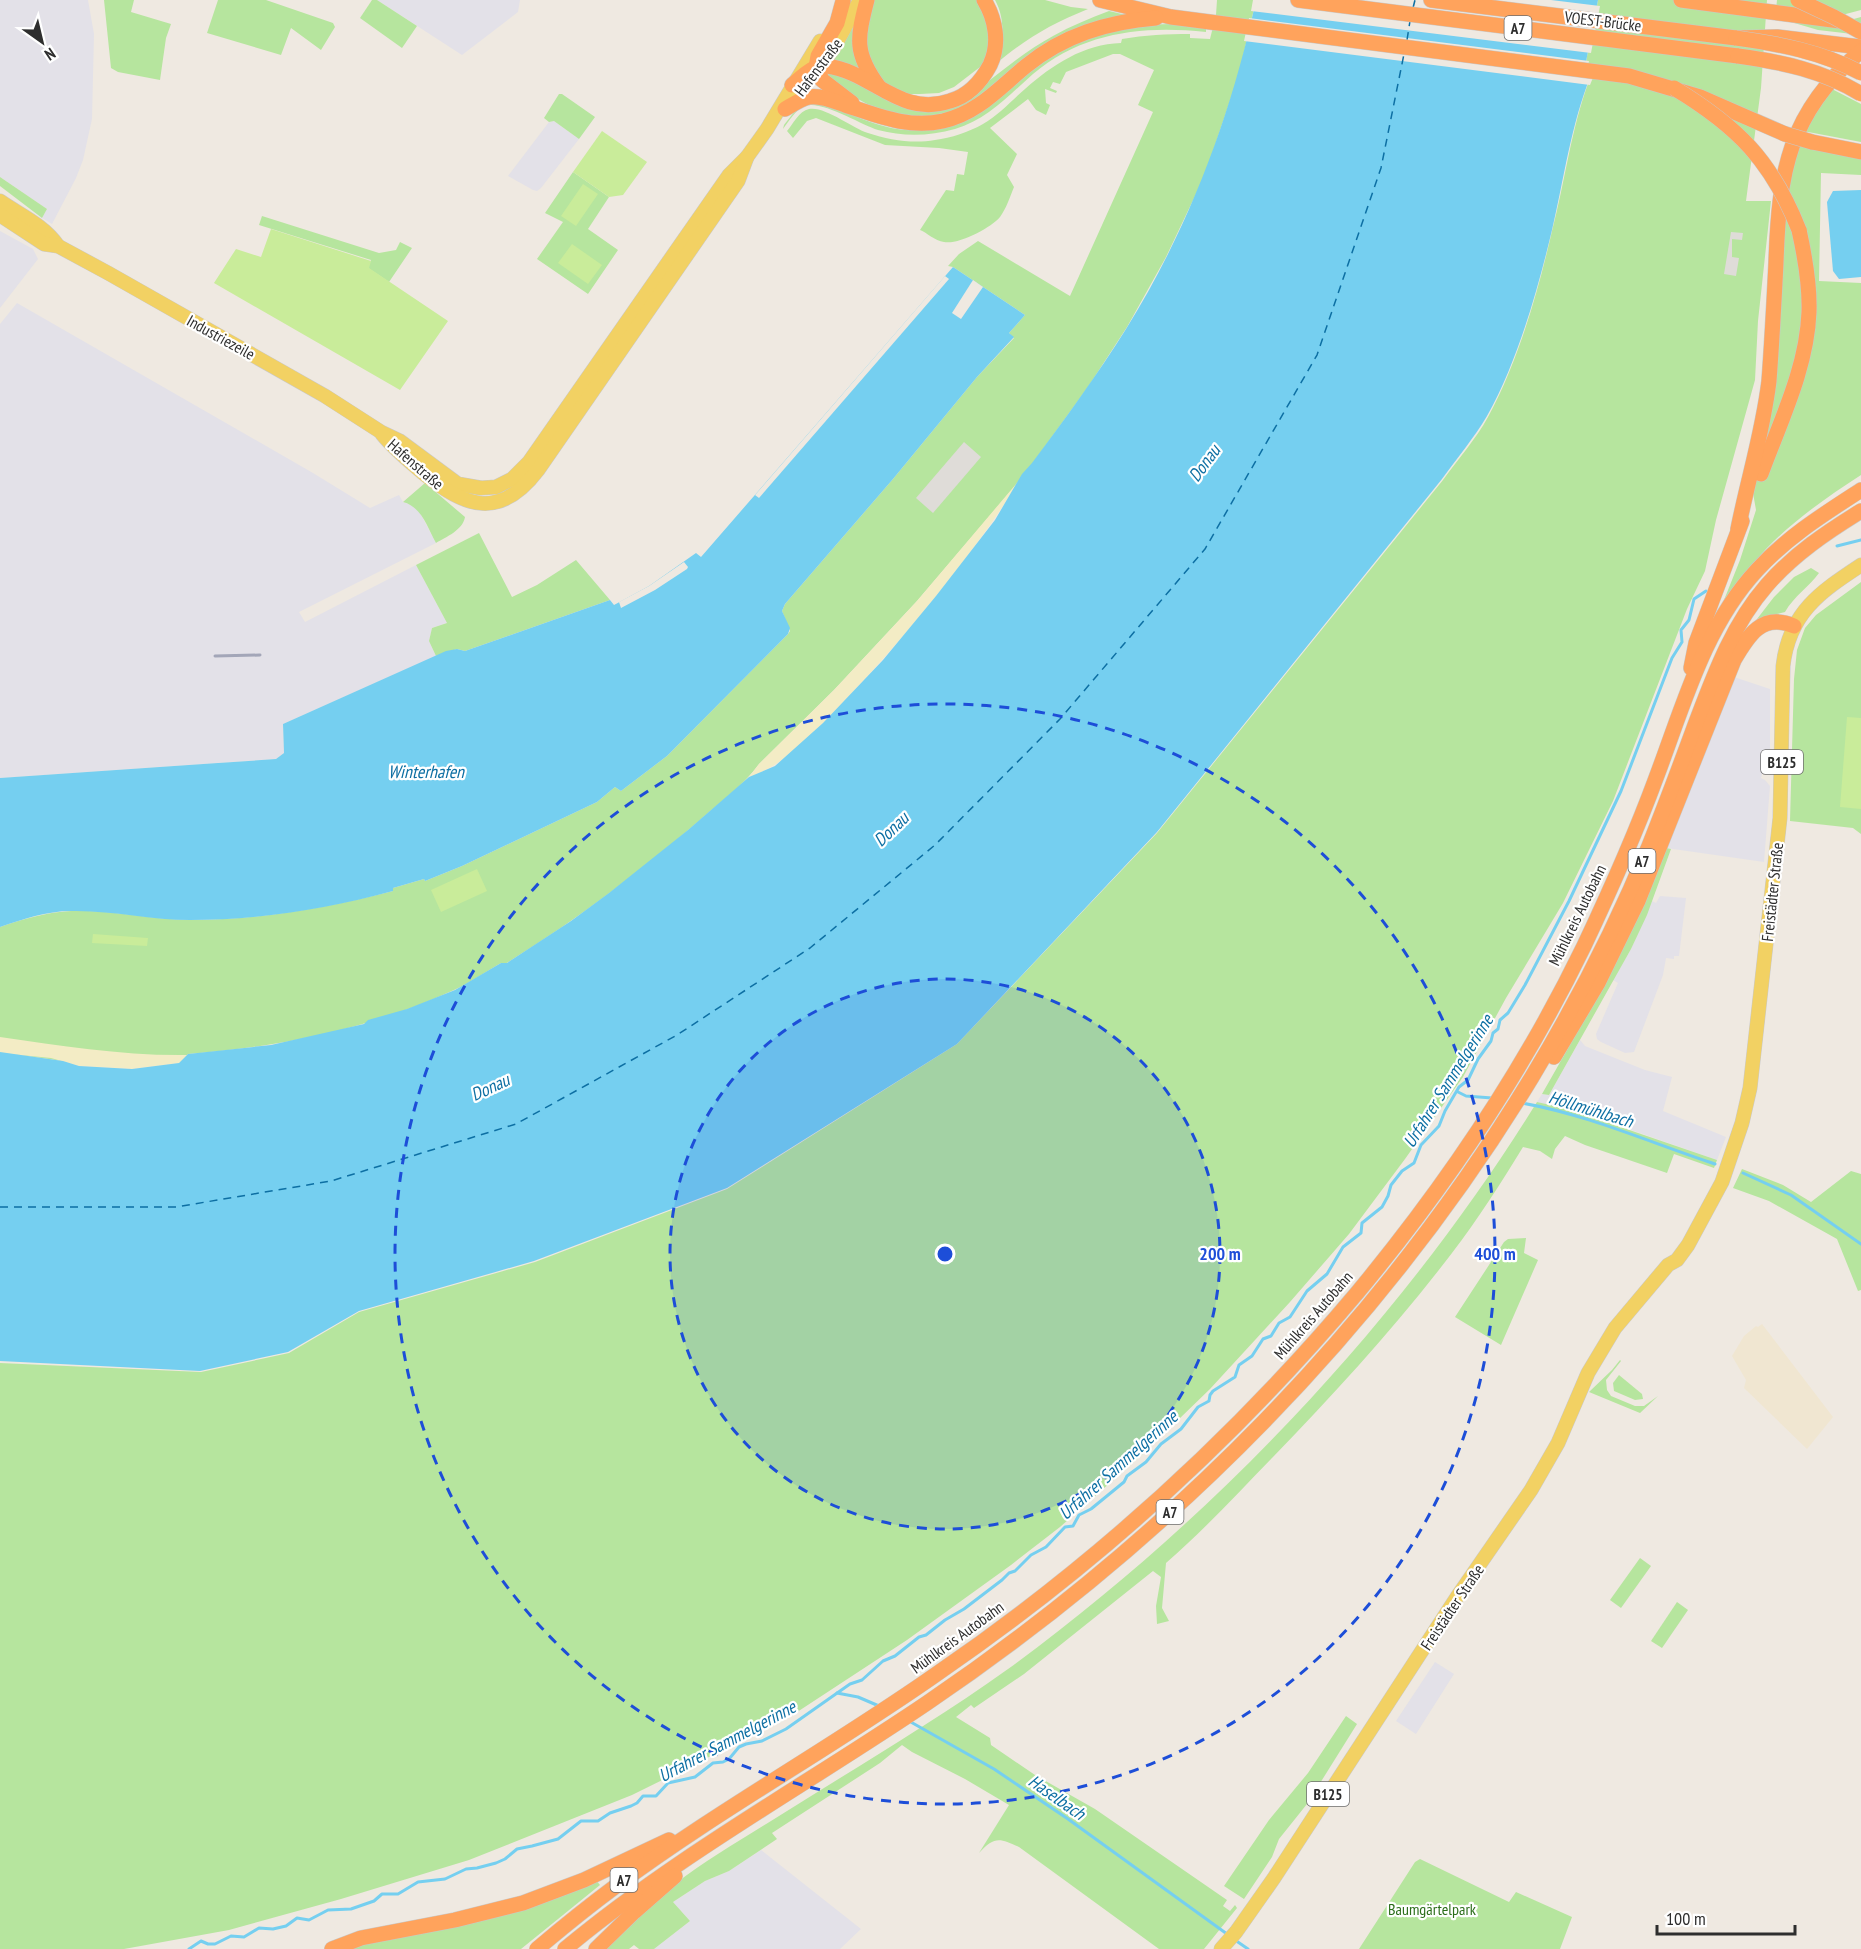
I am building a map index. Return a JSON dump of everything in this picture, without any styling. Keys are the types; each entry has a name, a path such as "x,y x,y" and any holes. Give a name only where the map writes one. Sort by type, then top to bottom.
{"highway":[{"path":"867,0 859,27 860,48 864,64 879,87"},
{"path":"792,85 818,68 840,69 905,102 921,105 948,102 968,93 987,70 996,44 994,20 984,0"},
{"path":"1100,0 1171,16 1603,71 1640,78 1700,97 1765,127 1812,142 1861,152"},
{"name":"VOEST-Brücke","path":"1298,0 1762,59 1812,71 1861,94"},
{"name":"VOEST-Brücke","path":"1431,0 1736,38 1807,51 1861,73"},
{"path":"1681,0 1861,24"},
{"path":"1798,0 1861,32"},
{"path":"843,1 837,23 818,56 818,68 826,84 862,110"},
{"path":"785,109 812,97 823,98 891,120 909,123 928,124 952,119 982,104 1025,67 1060,42 1112,23 1171,16"},
{"path":"1736,38 1777,37 1861,49"},
{"path":"1738,529 1757,452 1767,394 1778,212 1785,168 1795,138 1816,99 1833,76 1861,49"},
{"path":"1674,88 1721,119 1752,148 1778,184 1799,230 1809,292 1804,350 1789,399 1696,643 1685,701"},
{"name":"Mühlkreis Autobahn","path":"537,1949 616,1886 716,1818 911,1692 981,1643 1080,1566 1153,1504 1232,1428 1328,1327 1379,1266 1455,1164 1505,1087 1558,996 1608,895 1685,701 1715,630 1731,602 1755,572 1798,533 1861,490"},
{"name":"A7","path":"565,1949 634,1894 715,1839 927,1703 1007,1646 1086,1585 1234,1452 1319,1363 1383,1288 1434,1223 1527,1091 1634,882 1715,672 1740,622 1763,589 1785,566 1817,540 1861,511"},
{"path":"1527,1091 1568,1036 1619,941 1657,855 1734,660 1747,639 1759,627 1775,621 1794,626"},
{"path":"332,1949 361,1938 502,1909 548,1894 603,1872 716,1818"},
{"path":"596,1949 715,1839"}],"main road":[{"name":"Hafenstraße","path":"767,129 818,68 845,30 860,0"},
{"name":"Hafenstraße","path":"381,432 400,441 458,484 487,488 512,479 529,462 729,175 747,158 767,129 843,1"},
{"name":"Industriezeile","path":"0,201 43,228 58,246"},
{"name":"Industriezeile","path":"0,215 44,244 58,246 286,374 381,432"},
{"name":"Freistädter Straße","path":"1224,1948 1291,1852 1457,1597 1531,1490 1558,1443 1588,1373 1611,1335 1624,1316 1668,1265 1677,1260 1688,1245 1724,1177 1742,1123 1750,1088 1780,818 1783,666 1787,641 1794,626 1813,600 1861,565"}],"shaded area":[{"path":"0,0 88,0 94,34 92,119 83,160 52,224 42,218 47,209 0,177"},
{"path":"377,0 520,0 518,12 462,55"},
{"path":"554,121 579,139 541,188 537,191 533,190 508,176 549,122"},
{"path":"0,231 33,249 38,259 0,308"},
{"path":"1731,232 1743,233 1742,240 1732,239 1732,257 1739,258 1736,276 1724,274"},
{"path":"17,303 370,508 399,495 403,502 418,509 436,543 299,612 305,622 416,565 447,623 432,628 429,641 436,656 283,724 284,753 276,759 0,778 0,324"},
{"path":"964,442 981,457 933,513 916,498"},
{"path":"1731,676 1770,689 1770,749 1761,778 1770,786 1764,862 1666,848"},
{"path":"1660,896 1686,898 1679,956 1674,956 1674,959 1666,958 1663,975 1634,1052 1625,1053 1601,1042 1597,1039 1596,1034 1618,983 1613,980 1631,949 1652,901 1656,903"},
{"path":"1580,1040 1585,1046 1645,1070 1672,1077 1663,1111 1726,1137 1717,1160 1597,1118 1537,1102 1542,1094 1549,1095"},
{"path":"1762,1324 1833,1417 1807,1449 1744,1388 1746,1380 1732,1356 1744,1336"},
{"path":"1435,1662 1454,1674 1416,1734 1396,1721"},
{"path":"761,1850 861,1929 840,1949 654,1949 690,1921 673,1902 705,1881 729,1871"}],"green space":[{"path":"104,0 134,0 131,12 171,24 166,38 160,80 118,72 111,68"},
{"path":"218,0 266,0 333,23 335,27 321,50 291,28 281,55 207,33"},
{"path":"372,0 377,0 417,26 402,48 360,18"},
{"path":"872,0 979,0 992,27 988,57 980,67 954,87 939,93 902,94 887,89 865,57 863,23"},
{"path":"995,0 1045,0 1088,9 1040,32 997,63 1001,47 1002,23"},
{"path":"1217,0 1256,0 1239,74 1205,175 1166,257 1127,327 1088,387 1022,478 917,601 834,690 731,794 632,876 538,943 505,964 501,963 454,990 422,1004 357,1026 324,1034 257,1047 188,1054 180,1063 63,1061 0,1052 0,927 35,916 71,911 175,920 241,918 318,908 393,891 393,888 424,879 425,881 462,866 597,802 615,787 621,791 667,756 788,634 790,631 782,611 785,604 977,377 1014,338 1009,333 1025,315 953,267 948,266 959,254 978,241 1070,296 1153,112 1138,105 1154,70 1120,54 1113,54 1066,72 1060,84 1053,82 1050,88 1057,91 1056,93 1045,89 1046,103 1050,105 1046,115 1036,110 1028,99 990,128 1017,154 1007,175 1014,187 1004,210 996,221 974,235 950,242 937,240 920,230 946,190 954,191 957,174 964,175 968,152 885,145 816,118 807,121 793,138 787,131 796,118 802,112 815,109 868,133 893,139 918,142 954,136 972,130 989,120 1057,64 1094,47 1121,43 1122,39 1148,36 1190,34 1190,38 1210,39"},
{"path":"1598,0 1767,0 1761,88 1746,201 1771,201 1758,321 1755,380 1716,520 1705,571 1687,609 1613,801 1563,903 1506,998 1463,1077 1349,1234 1210,1389 1145,1452 1060,1527 907,1640 788,1718 632,1795 469,1860 341,1899 229,1930 124,1949 0,1949 0,1363 201,1372 289,1353 359,1312 535,1262 727,1189 957,1044 1157,833 1443,480 1483,425 1499,396 1518,350 1540,278 1577,118 1589,81 1584,72"},
{"path":"1777,0 1861,0 1861,10 1842,15 1850,20 1861,17 1861,35 1818,30 1775,20"},
{"path":"1109,11 1126,15 1064,33 1048,43 995,87 960,110 918,118 892,114 867,104 829,80 827,70 837,72 875,93 961,103 1041,43 1060,32"},
{"path":"857,18 868,79 832,63"},
{"path":"1171,24 1206,28 1206,32 1137,31 1093,40 1052,60 987,113 955,129 917,135 897,134 878,130 831,110 812,105 799,110 783,129 798,108 806,103 818,101 885,127 909,130 954,125 987,107 1049,55 1078,40 1108,30"},
{"path":"1830,88 1861,104 1861,142 1803,131"},
{"path":"559,94 595,117 579,139 554,121 549,122 544,118"},
{"path":"602,131 647,162 623,195 609,197 573,172"},
{"path":"1800,142 1861,149 1861,175 1821,173 1819,281 1861,283 1861,475 1811,509 1777,538 1724,600 1756,510 1753,493 1781,216"},
{"path":"573,172 609,197 588,229 618,250 588,294 537,259 563,222 545,213"},
{"path":"0,177 47,209 42,218 0,186"},
{"path":"583,184 598,194 576,226 561,216"},
{"path":"262,216 379,253 396,250 400,242 412,248 389,282 368,268 371,260 259,225"},
{"path":"271,229 371,261 369,268 448,321 400,390 214,283 236,249 261,257"},
{"path":"572,244 602,265 588,284 558,263"},
{"path":"425,483 465,517 458,529 436,543 427,524 415,508 403,502"},
{"path":"479,533 512,597 537,585 576,560 610,600 465,651 457,649 436,656 429,641 432,628 447,623 416,565"},
{"path":"1811,568 1819,573 1785,612 1757,619 1794,577"},
{"path":"1861,582 1861,834 1853,828 1790,821 1794,679 1797,650 1805,628 1816,615"},
{"path":"1847,717 1861,718 1861,809 1840,807"},
{"path":"1666,848 1671,849 1647,915 1631,949 1549,1095 1542,1094 1579,1029"},
{"path":"477,869 487,891 441,912 431,890"},
{"path":"93,934 148,938 147,946 92,943"},
{"path":"1537,1102 1568,1109 1717,1160 1714,1168 1674,1154 1667,1173 1565,1136 1555,1149 1552,1159 1540,1151 1523,1147 1462,1240 1388,1332 1297,1433 1166,1563 1162,1608 1169,1621 1157,1624 1156,1606 1161,1577 1153,1571 1024,1674 974,1708 971,1705 956,1717 990,1738 991,1745 1035,1775 1095,1809 1227,1900 1223,1906 1230,1911 1235,1905 1237,1908 1204,1949 1159,1949 1012,1844 1002,1840 993,1841 979,1853 1009,1805 902,1745 880,1763 772,1833 777,1839 729,1871 705,1881 673,1902 690,1921 654,1949 639,1949 634,1945 629,1949 604,1949 657,1899 686,1876 722,1851 950,1709 1008,1669 1085,1610 1159,1547 1231,1481 1300,1411 1365,1337 1484,1183"},
{"path":"1742,1169 1783,1185 1811,1202 1851,1171 1861,1174 1861,1290 1858,1291 1837,1239 1769,1201 1733,1188"},
{"path":"1526,1238 1524,1253 1538,1260 1501,1345 1455,1317 1504,1242 1508,1239"},
{"path":"1620,1360 1606,1380 1607,1390 1611,1396 1635,1406 1644,1406 1658,1396 1640,1413 1589,1392"},
{"path":"1619,1375 1642,1394 1643,1399 1635,1400 1614,1391 1613,1383"},
{"path":"1640,1558 1651,1566 1621,1608 1610,1600"},
{"path":"1677,1602 1688,1610 1662,1648 1651,1641"},
{"path":"1346,1716 1357,1724 1307,1804 1279,1839 1272,1857 1244,1899 1224,1886 1269,1820 1308,1773"},
{"name":"Baumgärtelpark","path":"1420,1859 1509,1902 1516,1892 1572,1917 1560,1949 1359,1949 1415,1862"},
{"path":"596,1880 600,1885 521,1949 341,1949"}],"sand":[{"path":"1022,477 962,563 872,671 803,743 777,763 749,777 917,601"},
{"path":"0,1037 117,1052 188,1055 180,1063 132,1069 79,1066 51,1058 0,1053"}],"water":[{"name":"Donau","path":"1256,0 1598,0 1584,72 1591,75 1573,132 1540,276 1526,325 1508,373 1487,416 1442,479 1157,832 957,1044 727,1188 534,1261 359,1311 288,1352 200,1371 0,1361 0,1052 63,1061 79,1066 132,1069 179,1063 188,1054 271,1045 364,1024 368,1020 407,1009 455,990 501,963 507,963 571,921 688,830 749,777 775,766 823,723 883,660 936,596 995,520 1022,474 1069,413 1126,329 1169,251 1205,170 1234,86"},
{"path":"1861,190 1861,277 1839,279 1833,271 1827,202 1833,191"},
{"name":"Winterhafen","path":"953,267 1025,315 1009,333 1014,337 977,377 785,604 782,611 790,628 788,634 667,756 621,791 615,787 597,802 462,866 425,881 424,879 393,888 393,891 343,903 267,916 190,920 62,911 35,916 0,927 0,778 276,759 284,753 283,724 446,651 457,649 465,651 610,600 614,605 649,586 696,553 701,557"}],"pier":[{"path":"1253,0 1551,0 1600,6 1591,53 1251,11"},
{"path":"1249,18 1589,61 1587,70 1594,75 1590,85 1244,41"},
{"path":"945,276 949,279 759,498 755,495"},
{"path":"973,280 983,287 961,319 952,313"},
{"path":"684,562 687,569 655,590 621,608 619,602 649,586"}],"waterway":[{"path":"1837,546 1861,540"},
{"name":"Urfahrer Sammelgerinne","path":"189,1949 201,1941 215,1944 231,1936 244,1937 259,1928 273,1929 286,1926 297,1918 309,1920 328,1910 351,1909 374,1901 382,1894 398,1894 418,1882 445,1879 466,1869 496,1863 517,1849 558,1839 581,1821 598,1821 610,1813 637,1803 643,1796 656,1796 668,1783 695,1777 713,1763 729,1759 739,1747 762,1741 786,1729 850,1684 862,1680 883,1661 895,1656 919,1637 926,1635 964,1609 1009,1573 1015,1571 1031,1555 1046,1547 1065,1527 1073,1526 1079,1515 1091,1509 1124,1482 1127,1476 1146,1462 1161,1444 1181,1429 1198,1407 1209,1401 1213,1391 1235,1377 1239,1365 1252,1356 1263,1339 1271,1336 1279,1323 1290,1317 1307,1291 1327,1274 1343,1247 1361,1233 1362,1223 1382,1207 1391,1185 1402,1171 1414,1163 1421,1145 1439,1126 1459,1087 1468,1080 1478,1059 1491,1041 1493,1033 1498,1029 1500,1020 1508,1013 1525,985 1569,901 1621,791 1672,658 1682,642 1681,630 1689,620 1694,599 1706,591"},
{"name":"Höllmühlbach","path":"1458,1092 1466,1096 1492,1098"},
{"name":"Höllmühlbach","path":"1522,1103 1596,1122 1715,1164"},
{"name":"Höllmühlbach","path":"1743,1173 1791,1195 1861,1244"},
{"name":"Haselbach","path":"837,1693 858,1697 879,1706"},
{"name":"Haselbach","path":"909,1721 994,1769 1068,1819 1227,1934"},
{"name":"Haselbach","path":"1235,1940 1248,1949"}],"ferry route":[{"path":"1413,8 1415,0"},
{"path":"1407,40 1410,21"},
{"path":"0,1207 176,1207 331,1181 516,1124 677,1035 810,948 935,845 1060,719 1205,549 1317,355 1381,168 1404,54"}],"railway":[{"path":"215,656 260,655"}]}
